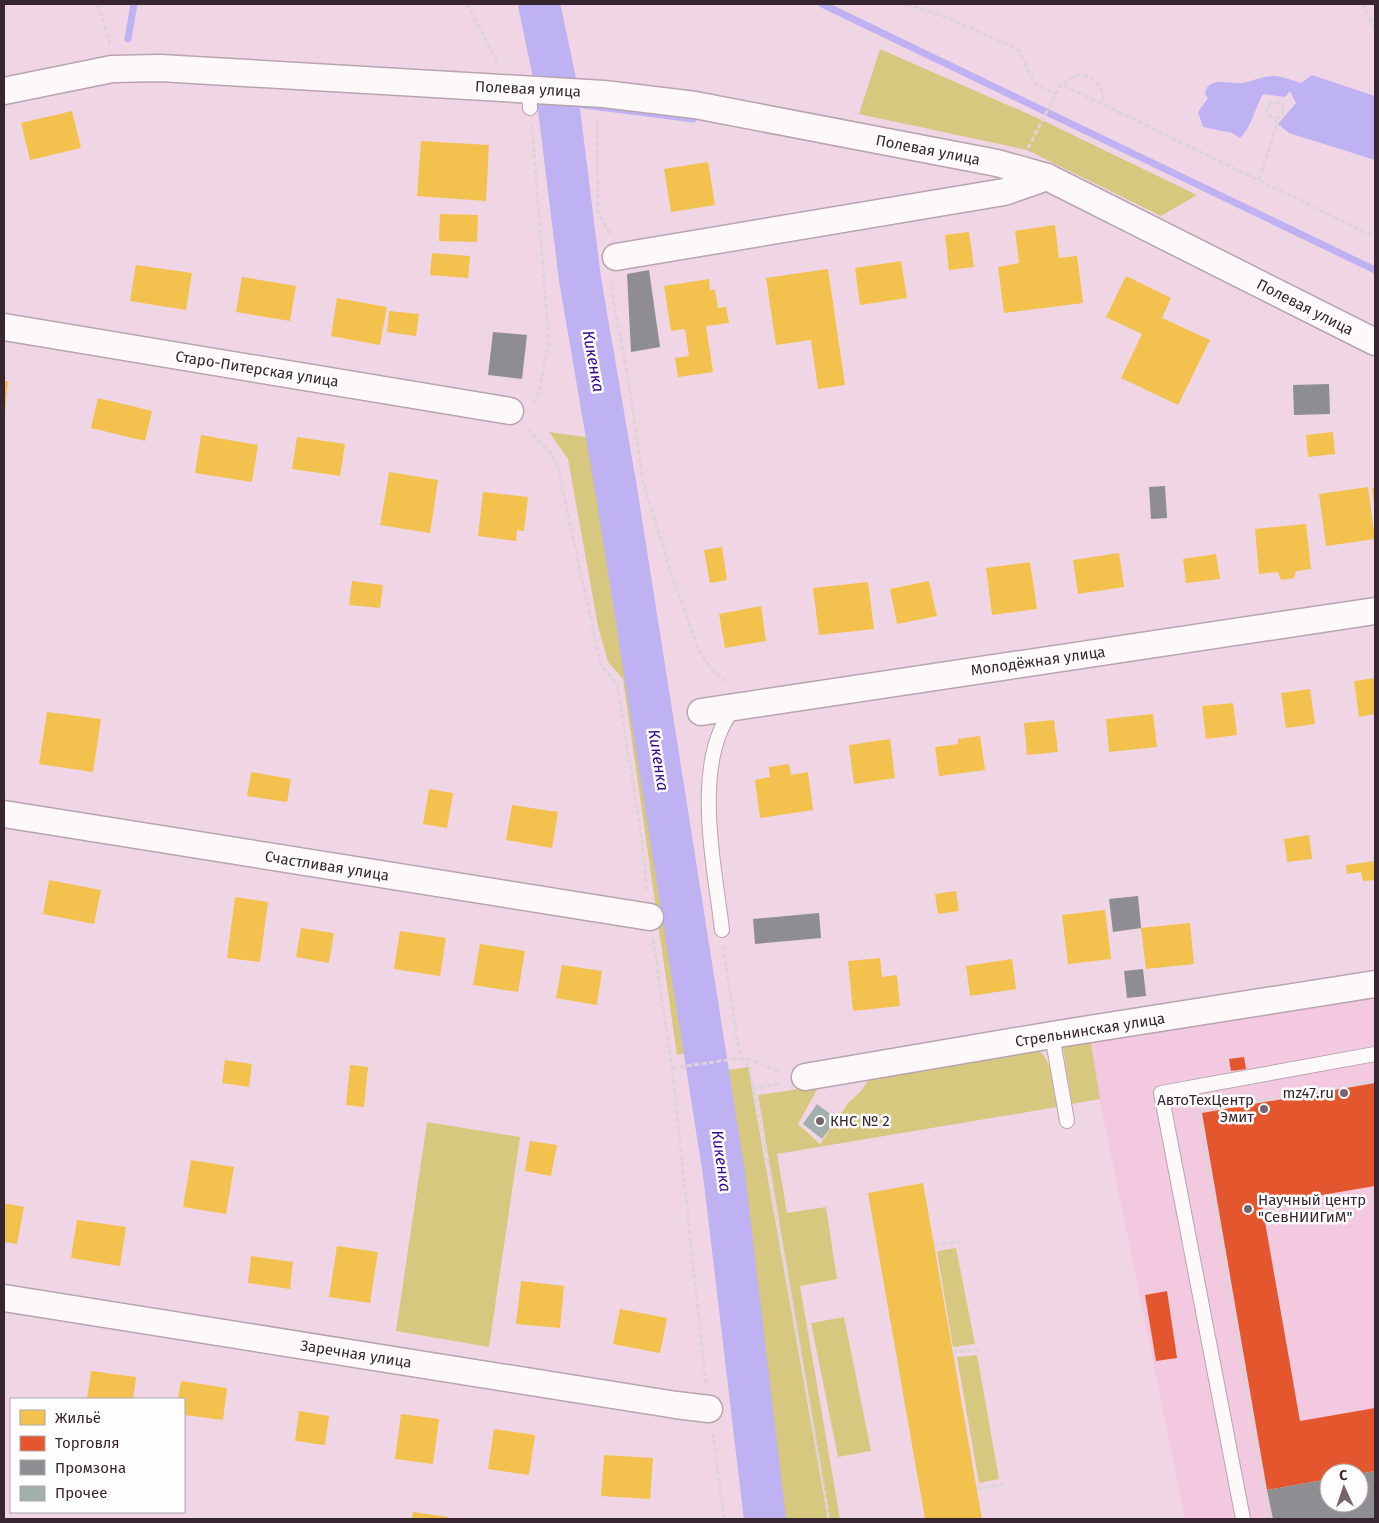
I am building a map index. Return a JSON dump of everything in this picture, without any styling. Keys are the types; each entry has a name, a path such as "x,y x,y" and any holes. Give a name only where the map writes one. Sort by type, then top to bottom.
{"street":[{"name":"Полевая улица","path":"4,91 112,69 160,68 527,94 578,92 695,106 997,163 1046,177 1375,342"},
{"path":"616,257 1004,192 1046,177"},
{"name":"Старо-Питерская улица","path":"4,327 521,414"},
{"name":"Молодёжная улица","path":"702,712 1375,611"},
{"name":"Счастливая улица","path":"4,814 650,917"},
{"name":"Стрельнинская улица","path":"801,1079 1052,1035 1375,984"},
{"name":"Заречная улица","path":"4,1298 709,1409"}],"lane":[{"path":"722,930 710,815 709,783 714,747 727,715 735,706"},
{"path":"1052,1035 1068,1121"},
{"path":"1242,1519 1161,1093 1375,1054"}],"path":[{"path":"98,4 109,40 112,69"},
{"path":"466,4 490,47 527,94 549,344 538,400 521,414 557,464 601,665 617,684 642,839 650,917 672,1068 709,1409 724,1519"},
{"path":"906,4 943,16 1016,48 1021,53 1026,67 1038,85 1056,93"},
{"path":"1362,4 1375,28"},
{"path":"1027,150 1061,84 1064,85 1070,77 1076,74 1086,75 1093,79 1099,88 1103,99 1102,103"},
{"path":"1064,85 1375,237"},
{"path":"604,94 597,118 598,211 615,246 616,257 612,267 613,299 625,358 637,448 650,507 700,651 706,664 723,679"},
{"path":"1258,180 1275,131 1276,119 1282,114 1282,105 1274,102 1269,105 1267,110 1271,117 1276,119"},
{"path":"722,930 733,1016 742,1058 749,1067 764,1141 829,1519"},
{"path":"672,1068 742,1058 755,1061 801,1079"},
{"path":"752,1089 801,1079"},
{"path":"1269,1519 1199,1111 1375,1081"},
{"path":"934,1245 960,1242"},
{"path":"952,1352 980,1349"},
{"path":"977,1489 1005,1484"}],"shaded area":[{"path":"880,49 1042,120 1197,195 1161,216 1027,150 859,114"},
{"path":"1312,75 1375,96 1375,160 1289,133 1278,124 1296,103 1290,91 1285,97 1263,94 1250,123 1240,138 1232,133 1203,127 1198,112 1208,98 1205,94 1210,85 1220,82 1242,83 1274,76 1301,83"},
{"path":"552,114 565,114 569,125 586,287 608,408 708,1059 704,1061 699,1074 697,1050 677,1055 623,679 608,662 598,626 568,459 549,432 593,438 626,604 549,118"},
{"name":"Научный центр \"СевНИИГиМ\"","path":"1375,995 1375,1519 1185,1519 1100,1101 1090,1038"},
{"path":"1090,1038 1100,1099 1072,1104 1063,1048 1078,1040"},
{"path":"1036,1049 1042,1054 1050,1067 1057,1107 777,1154 787,1213 826,1207 837,1279 800,1286 840,1519 829,1519 758,1095 819,1086 798,1124 820,1144 849,1102 862,1090 871,1075"},
{"path":"749,1067 828,1519 774,1519 713,1072"},
{"path":"427,1122 520,1137 489,1347 396,1331"},
{"path":"956,1248 975,1344 953,1347 937,1251"},
{"path":"844,1317 871,1451 838,1457 811,1323"},
{"path":"977,1355 999,1479 979,1483 957,1357"}],"building: Жильё":[{"path":"72,111 81,148 30,160 21,123"},
{"path":"421,141 489,145 486,201 417,196"},
{"path":"708,162 715,205 671,212 664,169"},
{"path":"440,214 478,215 477,242 439,241"},
{"path":"1055,225 1059,258 1077,256 1083,303 1004,313 998,267 1019,263 1015,231"},
{"path":"969,232 974,267 949,270 945,235"},
{"path":"432,253 470,256 468,278 430,275"},
{"path":"901,261 907,298 860,305 855,268"},
{"path":"136,265 192,273 186,310 130,301"},
{"path":"828,269 845,385 818,389 811,340 776,345 766,278"},
{"path":"1126,276 1171,298 1162,318 1210,340 1178,405 1121,378 1142,334 1106,317"},
{"path":"242,277 296,286 290,321 236,312"},
{"path":"709,279 710,290 715,290 718,308 726,307 729,323 706,326 713,372 678,377 675,358 689,356 685,329 671,331 664,286"},
{"path":"337,298 387,307 380,345 331,336"},
{"path":"389,311 419,314 416,336 387,332"},
{"path":"4,381 8,381 5,409 4,409"},
{"path":"98,398 152,411 145,441 91,428"},
{"path":"1333,432 1335,454 1308,457 1306,435"},
{"path":"201,435 258,445 252,482 195,473"},
{"path":"297,437 345,444 340,476 292,469"},
{"path":"389,472 438,480 430,533 380,525"},
{"path":"1368,487 1375,539 1326,546 1319,494"},
{"path":"1372,488 1375,488 1375,505 1374,505"},
{"path":"483,492 528,497 524,531 517,530 516,541 478,536"},
{"path":"1306,524 1311,569 1296,571 1294,578 1281,580 1278,572 1259,574 1255,529"},
{"path":"722,547 727,580 710,583 704,550"},
{"path":"1119,553 1124,587 1078,594 1073,560"},
{"path":"1216,554 1220,579 1186,583 1183,559"},
{"path":"1030,562 1037,609 992,615 986,568"},
{"path":"352,581 383,585 380,608 349,605"},
{"path":"929,581 937,616 897,624 890,589"},
{"path":"868,582 874,629 819,635 813,588"},
{"path":"761,606 766,641 725,648 719,614"},
{"path":"1375,678 1375,714 1359,717 1354,681"},
{"path":"1310,689 1315,724 1286,728 1281,693"},
{"path":"1233,703 1237,735 1206,739 1202,706"},
{"path":"47,712 101,719 93,772 39,764"},
{"path":"1153,714 1157,747 1109,752 1106,719"},
{"path":"1054,720 1058,752 1027,755 1024,723"},
{"path":"980,736 985,770 939,776 935,747 958,744 958,739"},
{"path":"890,739 895,778 854,784 849,745"},
{"path":"789,764 791,775 808,772 813,810 760,818 755,780 770,777 769,767"},
{"path":"251,772 291,779 287,802 247,796"},
{"path":"429,789 453,793 447,828 423,824"},
{"path":"512,805 558,812 552,848 506,840"},
{"path":"1309,835 1312,859 1287,862 1284,839"},
{"path":"1375,861 1375,880 1363,881 1361,872 1347,874 1346,865"},
{"path":"49,880 101,890 94,924 43,914"},
{"path":"956,891 959,911 938,914 935,894"},
{"path":"235,897 268,902 260,962 227,958"},
{"path":"1105,910 1111,959 1068,964 1062,915"},
{"path":"1190,923 1194,964 1146,969 1141,928"},
{"path":"301,928 334,933 329,963 296,957"},
{"path":"400,931 446,938 440,976 394,969"},
{"path":"480,944 525,951 518,992 473,985"},
{"path":"880,958 882,977 897,975 900,1006 853,1011 848,961"},
{"path":"1012,959 1016,989 970,996 966,966"},
{"path":"562,965 602,971 597,1005 556,998"},
{"path":"225,1060 252,1064 249,1087 222,1083"},
{"path":"350,1065 368,1067 364,1107 346,1105"},
{"path":"530,1141 557,1145 551,1176 525,1171"},
{"path":"191,1160 234,1167 226,1214 183,1207"},
{"path":"923,1183 982,1519 925,1519 868,1193"},
{"path":"4,1203 24,1207 17,1244 4,1242"},
{"path":"77,1220 126,1227 120,1266 71,1258"},
{"path":"337,1246 378,1252 370,1303 329,1297"},
{"path":"251,1256 293,1262 290,1289 248,1283"},
{"path":"521,1281 564,1286 560,1328 516,1324"},
{"path":"620,1309 667,1318 660,1353 613,1344"},
{"path":"91,1371 136,1377 133,1398 87,1398"},
{"path":"181,1381 227,1388 223,1420 185,1415 185,1398 178,1398"},
{"path":"299,1411 329,1416 325,1445 295,1441"},
{"path":"401,1414 439,1419 433,1464 395,1459"},
{"path":"494,1429 535,1435 529,1475 488,1469"},
{"path":"604,1455 653,1458 650,1499 601,1496"},
{"path":"413,1512 448,1517 448,1519 412,1519"}],"building: Торговля":[{"path":"1244,1057 1246,1069 1231,1071 1229,1059"},
{"path":"1375,1083 1375,1186 1262,1205 1300,1421 1375,1408 1375,1471 1369,1472 1369,1463 1319,1463 1319,1481 1267,1490 1202,1113"},
{"path":"1167,1291 1177,1358 1156,1361 1145,1295"}],"building: Промзона":[{"path":"649,270 660,347 631,352 627,274"},
{"path":"493,332 527,335 522,379 488,375"},
{"path":"1329,384 1330,414 1294,415 1293,385"},
{"path":"1165,486 1167,518 1151,519 1149,487"},
{"path":"1138,896 1141,928 1113,932 1109,899"},
{"path":"819,913 821,938 755,944 753,919"},
{"path":"1143,969 1146,996 1127,998 1124,971"},
{"path":"1375,1471 1375,1519 1273,1519 1267,1490 1319,1481 1319,1513 1369,1513 1369,1472"}],"building: Прочее":[{"name":"КНС № 2","path":"817,1104 837,1119 822,1139 803,1124"}],"waterway":[{"path":"128,39 134,4"},
{"name":"Кикенка","path":"539,4 556,85 580,279 617,495 724,1174 765,1519"},
{"path":"822,4 1375,270"},
{"path":"584,105 693,119"}],"place":[{"name":"mz47.ru","path":"1344,1093"},
{"name":"АвтоТехЦентр Эмит","path":"1264,1109"},
{"name":"КНС № 2","path":"820,1121"},
{"name":"Научный центр \"СевНИИГиМ\"","path":"1248,1209"}]}
